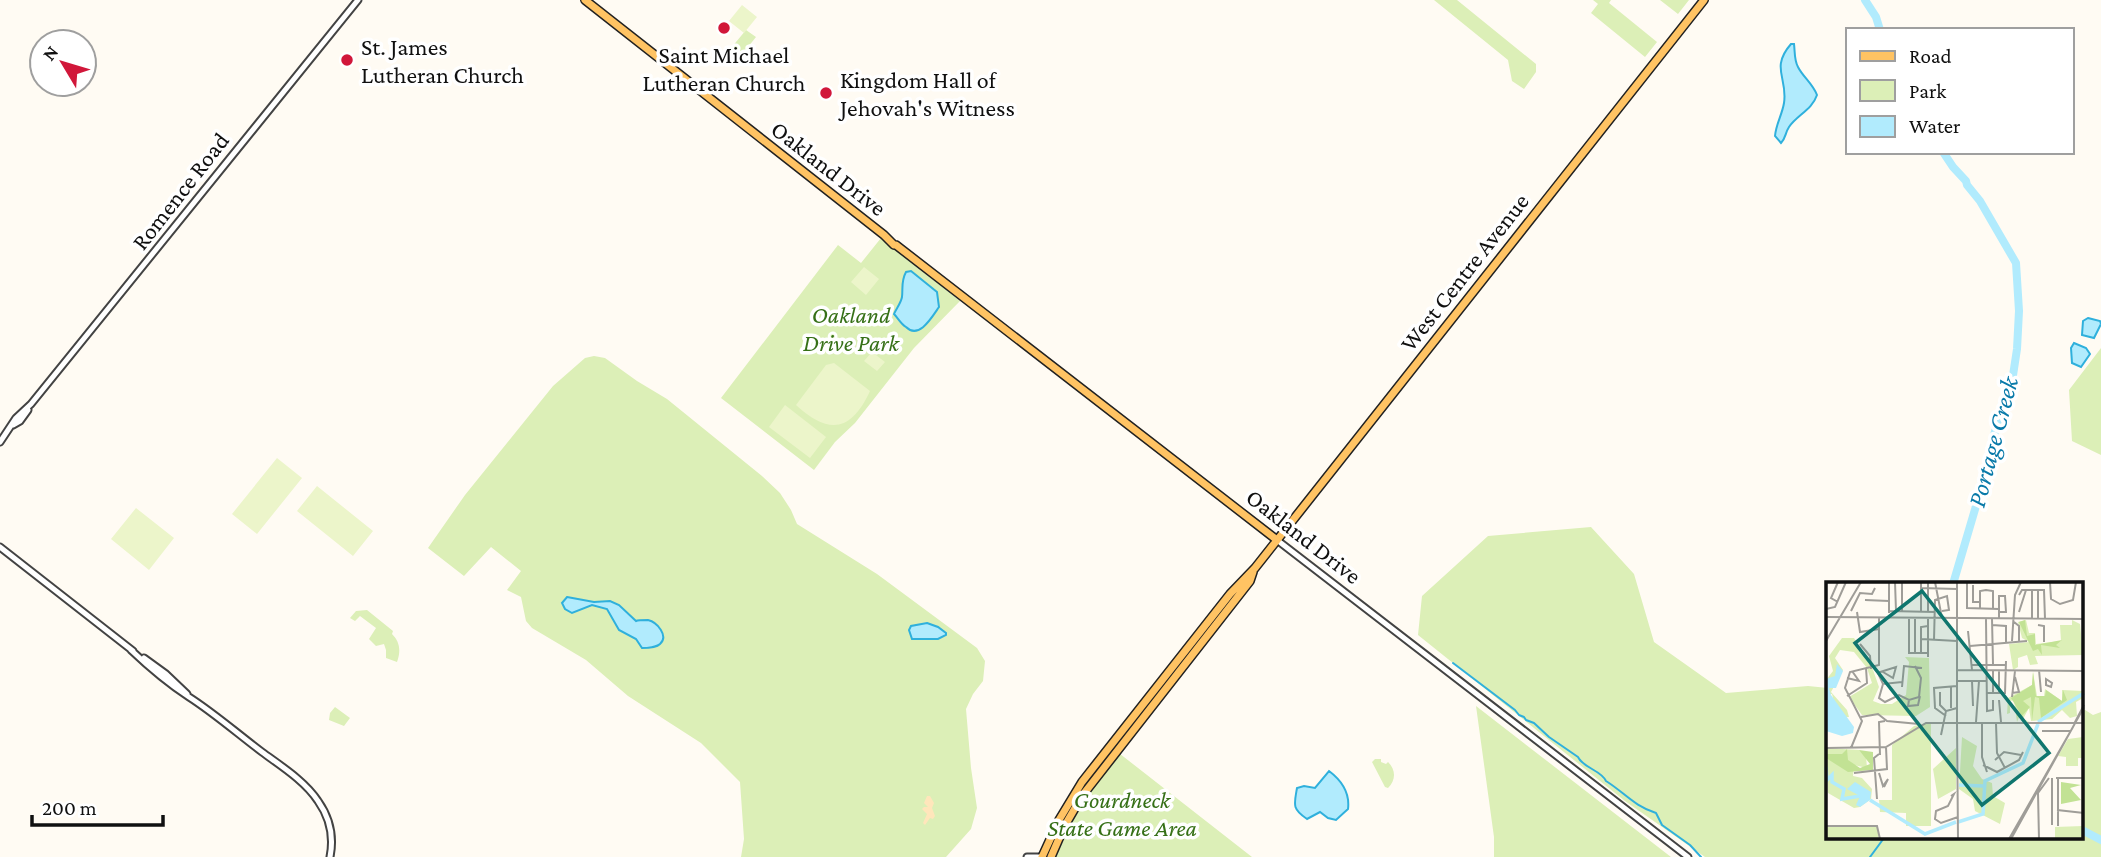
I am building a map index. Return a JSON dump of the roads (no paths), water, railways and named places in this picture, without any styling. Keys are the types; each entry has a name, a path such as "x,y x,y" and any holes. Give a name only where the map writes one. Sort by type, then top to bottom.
{"main road":[{"name":"Oakland Drive","path":"585,0 884,235 894,246 1277,540"},
{"name":"West Centre Avenue","path":"1041,857 1082,782 1230,594 1255,568 1704,0"},
{"name":"West Centre Avenue","path":"1051,857 1082,796 1250,581 1255,568"}],"street":[{"name":"Romence Road","path":"0,442 13,425 20,421 358,0"},
{"name":"Oakland Drive","path":"1277,540 1688,857"},
{"path":"0,547 131,650 166,674 189,696 314,795 331,828 330,857"},
{"path":"1027,857 1041,857"}],"water":[{"path":"1794,44 1798,67 1817,95 1812,105 1789,127 1781,143 1775,136 1785,94 1781,67 1785,52"},
{"path":"911,271 937,292 939,307 925,326 916,331 904,326 894,314 901,299 904,275"},
{"path":"2088,318 2100,321 2101,324 2094,338 2082,335 2083,321"},
{"path":"2074,343 2086,348 2090,354 2081,367 2072,363 2071,348"},
{"path":"567,597 594,602 610,601 619,605 636,621 648,620 655,623 663,633 662,641 657,646 642,648 636,639 619,630 607,609 592,605 572,613 565,609 562,603"},
{"path":"927,623 938,627 946,635 938,639 912,639 909,630 911,626"},
{"path":"1329,771 1344,787 1348,809 1336,820 1320,812 1307,819 1295,806 1297,788 1315,788"}],"waterway":[{"name":"Portage Creek","path":"1865,0 1879,28"},
{"name":"Portage Creek","path":"1944,154 1980,201 2016,263 2019,311 2012,382 2002,404 1954,582"},
{"path":"1453,663 1630,799 1656,813 1662,825 1690,845 1701,857"},
{"name":"Portage Creek","path":"2084,831 2101,840"},
{"path":"1870,857 1883,840"}],"place":[{"name":"Saint Michael Lutheran Church","path":"724,28"},
{"name":"St. James Lutheran Church","path":"347,60"},
{"name":"Kingdom Hall of Jehovah's Witness","path":"826,93"}],"park label":[{"name":"Oakland Drive Park","path":"851,328"},
{"name":"Gourdneck State Game Area","path":"1122,813"}]}
